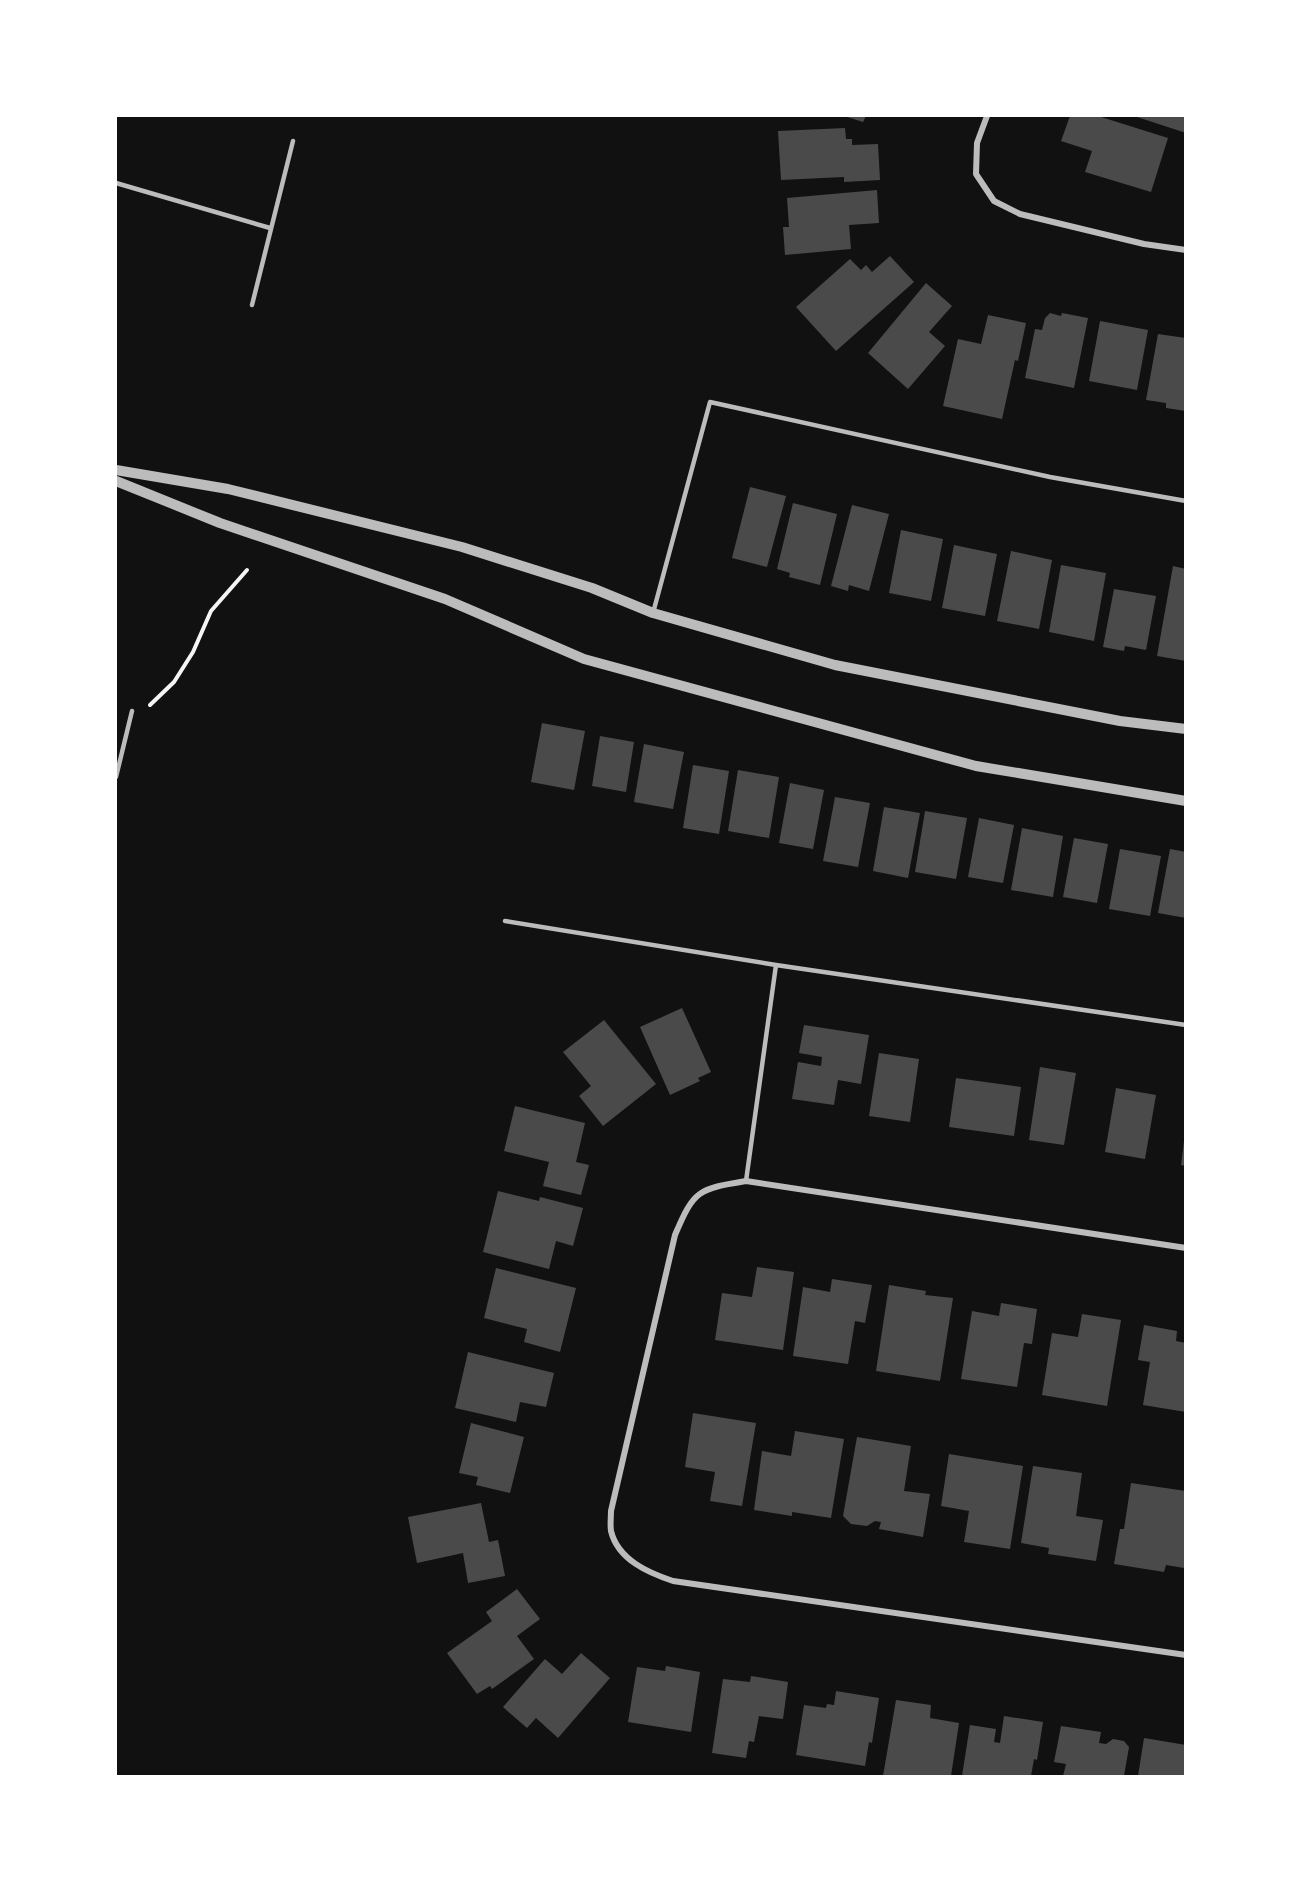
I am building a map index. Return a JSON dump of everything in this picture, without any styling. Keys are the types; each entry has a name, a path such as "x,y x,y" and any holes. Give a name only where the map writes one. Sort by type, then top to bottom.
{"street":[{"path":"987,116 977,143 976,174 994,201 1020,214 1144,244 1185,250"},
{"path":"116,470 228,489 462,547 592,588 654,613 835,665 1120,721 1185,729"},
{"path":"116,482 220,523 445,599 584,659 976,766 1185,801"},
{"path":"1185,1248 746,1181 716,1186 694,1197 675,1234 611,1511 611,1531 619,1546 648,1573 673,1581 1185,1655"}],"lane":[{"path":"252,305 293,141"},
{"path":"116,183 270,228"},
{"path":"654,613 710,402 1050,477 1185,501"},
{"path":"116,777 132,711"},
{"path":"505,921 776,965 1185,1024"},
{"path":"746,1181 776,965"}],"path":[{"path":"132,711 150,706 174,682 193,652 211,611 247,570"}],"building":[{"path":"844,116 866,116 863,122"},
{"path":"1070,116 1098,116 1168,138 1151,192 1085,172 1092,151 1061,141"},
{"path":"1134,116 1186,116 1186,133"},
{"path":"845,128 846,139 852,139 852,145 878,144 880,180 844,182 844,177 781,180 778,131"},
{"path":"877,190 879,223 849,225 851,249 785,255 783,227 789,227 787,198"},
{"path":"890,256 914,282 836,351 796,307 850,259 861,270 866,265 872,272"},
{"path":"926,283 952,306 929,332 945,346 908,389 868,353"},
{"path":"1050,313 1088,318 1074,388 1025,378 1035,329 1042,330 1045,318"},
{"path":"988,315 1026,323 1002,419 943,406 958,339 981,344"},
{"path":"1100,321 1148,330 1137,390 1089,381"},
{"path":"1158,334 1186,338 1186,411 1166,408 1166,403 1146,400"},
{"path":"750,487 786,496 767,567 732,558"},
{"path":"793,503 837,514 820,585 789,577 790,573 777,569"},
{"path":"852,505 889,514 869,591 849,585 848,591 831,586"},
{"path":"901,530 943,539 931,601 889,593"},
{"path":"954,545 997,554 985,616 942,608"},
{"path":"1011,551 1052,560 1039,629 997,621"},
{"path":"1061,565 1106,573 1094,641 1049,632"},
{"path":"1173,566 1186,569 1186,661 1157,656"},
{"path":"1114,589 1156,596 1146,650 1125,646 1124,651 1103,647"},
{"path":"542,723 585,731 574,790 531,782"},
{"path":"600,736 634,742 626,792 592,786"},
{"path":"644,744 684,752 673,809 634,802"},
{"path":"693,765 729,771 719,834 683,828"},
{"path":"738,770 779,777 769,838 728,831"},
{"path":"790,783 824,790 813,849 779,843"},
{"path":"835,797 870,803 858,867 823,861"},
{"path":"884,807 920,813 908,878 873,871"},
{"path":"925,811 967,818 956,879 915,872"},
{"path":"979,818 1014,825 1003,883 968,877"},
{"path":"1022,828 1063,836 1053,897 1011,890"},
{"path":"1074,838 1108,844 1097,903 1063,897"},
{"path":"1120,849 1161,856 1150,916 1109,909"},
{"path":"1170,849 1186,852 1186,918 1158,913"},
{"path":"682,1008 711,1072 698,1078 700,1081 670,1095 640,1027"},
{"path":"604,1020 656,1084 603,1126 579,1096 591,1086 563,1052"},
{"path":"804,1025 869,1035 861,1084 838,1080 834,1105 792,1099 798,1062 821,1066 822,1057 799,1053"},
{"path":"879,1053 919,1059 910,1122 869,1116"},
{"path":"1040,1067 1076,1073 1064,1145 1029,1140"},
{"path":"956,1078 1021,1087 1014,1136 949,1127"},
{"path":"1116,1088 1156,1095 1145,1159 1105,1152"},
{"path":"515,1106 585,1123 576,1162 589,1165 581,1195 543,1186 549,1162 504,1151"},
{"path":"1184,1141 1186,1141 1186,1166 1181,1165"},
{"path":"498,1191 539,1201 540,1197 583,1208 573,1246 556,1241 549,1269 483,1252"},
{"path":"757,1267 794,1272 783,1350 715,1340 722,1293 752,1297"},
{"path":"496,1268 576,1288 560,1352 524,1342 527,1329 484,1318"},
{"path":"832,1279 872,1285 865,1323 855,1321 848,1364 793,1356 803,1287 830,1292"},
{"path":"889,1285 926,1291 925,1295 953,1298 940,1381 876,1371"},
{"path":"1001,1303 1037,1309 1032,1344 1024,1343 1017,1387 961,1379 972,1311 999,1316"},
{"path":"1082,1314 1121,1320 1107,1406 1042,1395 1052,1333 1078,1337"},
{"path":"1144,1325 1177,1331 1176,1341 1186,1343 1186,1412 1143,1405 1150,1362 1138,1360"},
{"path":"468,1352 554,1373 546,1407 520,1402 516,1422 455,1408"},
{"path":"693,1413 756,1423 742,1506 710,1501 715,1472 685,1467"},
{"path":"471,1423 524,1437 510,1493 476,1485 478,1477 459,1473"},
{"path":"795,1431 844,1439 831,1518 792,1512 792,1516 754,1510 762,1451 791,1456"},
{"path":"857,1437 911,1446 904,1491 930,1494 923,1537 879,1529 881,1522 875,1521 867,1526 851,1524 843,1516"},
{"path":"949,1454 1023,1466 1010,1549 964,1542 969,1511 941,1506"},
{"path":"1033,1466 1082,1473 1076,1516 1103,1520 1096,1561 1048,1554 1049,1548 1021,1543"},
{"path":"1131,1483 1186,1491 1184,1568 1166,1565 1164,1572 1114,1564 1120,1529 1124,1529"},
{"path":"481,1503 489,1542 498,1540 505,1576 468,1583 463,1553 417,1563 408,1517"},
{"path":"517,1589 540,1619 517,1636 534,1659 492,1689 490,1686 477,1694 447,1653 492,1621 486,1612"},
{"path":"581,1653 610,1678 558,1738 536,1718 527,1728 503,1707 545,1659 562,1674"},
{"path":"666,1666 700,1672 691,1732 628,1722 637,1667 665,1671"},
{"path":"751,1676 788,1682 783,1719 759,1716 754,1742 749,1741 746,1758 712,1753 723,1679 750,1682"},
{"path":"836,1691 879,1698 872,1743 869,1742 865,1766 796,1755 804,1705 826,1708 827,1704 834,1705"},
{"path":"896,1700 931,1705 930,1718 959,1723 951,1776 883,1776"},
{"path":"1004,1716 1043,1722 1037,1760 1034,1759 1031,1776 962,1776 970,1725 996,1729 994,1742 1000,1743"},
{"path":"1061,1726 1101,1732 1099,1743 1106,1744 1113,1739 1124,1741 1129,1747 1124,1776 1063,1776 1066,1764 1054,1762"},
{"path":"1144,1738 1186,1745 1186,1776 1138,1776"}]}
